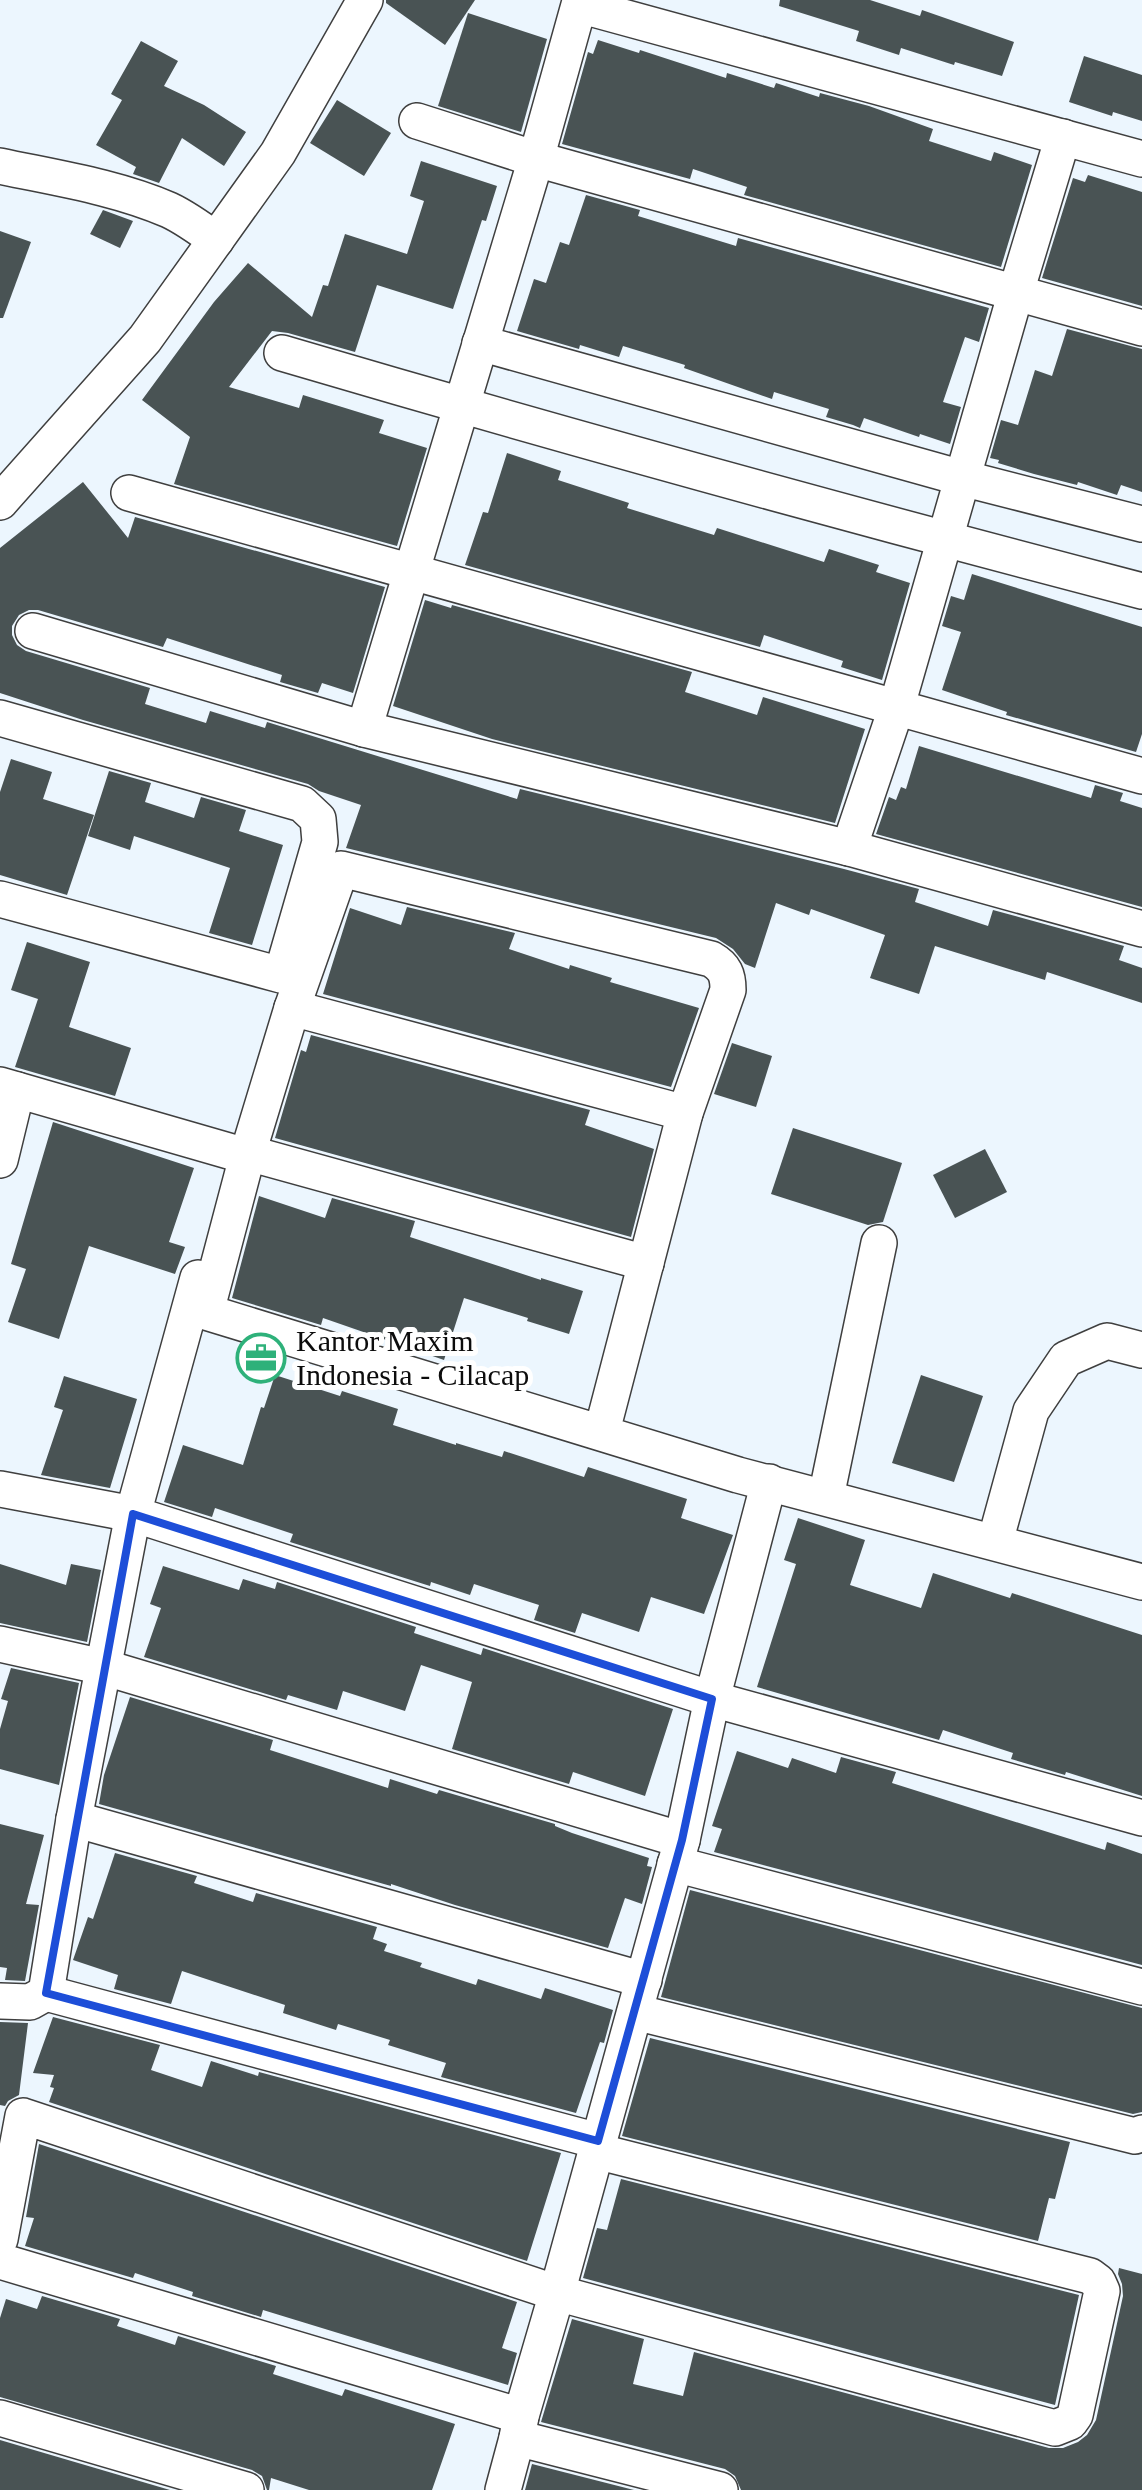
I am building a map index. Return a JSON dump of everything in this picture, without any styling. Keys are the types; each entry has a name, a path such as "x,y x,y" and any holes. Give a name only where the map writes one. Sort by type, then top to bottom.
{"street":[{"path":"0,502 145,340 278,153 365,0"},
{"path":"364,730 536,160 574,2 1142,159"},
{"path":"417,121 536,160 1142,328"},
{"path":"849,848 896,708 1063,138"},
{"path":"0,166 94,186 150,203 171,211 216,240"},
{"path":"480,343 962,478 1142,524"},
{"path":"282,353 945,540 1142,591"},
{"path":"128,493 1142,776"},
{"path":"32,631 364,730 849,848 1142,929"},
{"path":"0,718 302,804 318,820 320,842 281,975 206,1312 769,1482 1142,1582"},
{"path":"46,1993 74,1819 133,1514 240,1152 341,869 712,959 726,973 728,990 685,1113 602,1431"},
{"path":"0,899 281,975"},
{"path":"292,1008 685,1113"},
{"path":"0,1160 9,1088 646,1264"},
{"path":"826,1497 880,1243"},
{"path":"996,1542 1031,1411 1066,1359 1107,1341 1142,1350"},
{"path":"503,2490 679,1852 712,1699 769,1482"},
{"path":"0,1489 133,1514 712,1699 1142,1818"},
{"path":"0,1644 102,1667 679,1852 1142,1987"},
{"path":"74,1819 639,1996 1135,2136 1142,2134"},
{"path":"0,2001 30,2002 46,1993 597,2146 1090,2276 1102,2291 1077,2408 1070,2422 1055,2428 557,2293 23,2116 0,2239"},
{"path":"0,2261 720,2490"},
{"path":"0,2418 246,2490"}],"highlighted area":[{"path":"133,1514 712,1699 682,1840 598,2141 46,1993"}],"building":[{"path":"386,0 475,0 445,45"},
{"path":"780,0 870,0 920,16 922,10 1014,42 1002,76 901,48 899,55 856,41 859,31 779,6"},
{"path":"468,13 547,39 521,132 438,106"},
{"path":"598,40 726,78 727,73 774,88 776,83 819,97 820,93 869,106 933,129 929,141 991,161 994,152 1032,165 1001,267 744,195 747,187 693,169 690,179 562,144 588,52 593,54"},
{"path":"141,41 178,61 164,86 246,132 224,166 182,138 159,183 133,174 136,167 96,145 122,100 111,94"},
{"path":"1084,56 1142,75 1142,121 1069,102"},
{"path":"337,100 391,133 364,176 310,143"},
{"path":"421,161 497,186 453,309 377,285 355,352 272,331 229,387 299,408 303,395 342,407 384,420 379,433 427,448 397,546 174,484 190,437 142,400 214,302 248,263 312,317 323,285 328,286 345,234 407,254 424,201 410,196"},
{"path":"1088,175 1142,192 1142,306 1042,278 1073,178 1085,182"},
{"path":"586,195 640,210 638,216 736,246 738,238 989,308 979,342 965,337 943,402 961,407 950,444 864,418 860,428 826,417 829,409 774,392 772,399 623,346 619,357 517,331 534,279 546,283 560,242 569,245"},
{"path":"103,210 133,221 120,248 90,234"},
{"path":"0,231 31,242 3,318 0,318"},
{"path":"1067,329 1142,349 1142,492 1121,485 1117,495 1078,482 1077,485 1034,474 990,458 1001,420 1018,425 1035,370 1052,376"},
{"path":"507,453 561,471 558,480 629,503 627,508 714,535 717,528 824,562 829,549 879,565 876,572 910,583 882,680 841,667 843,661 764,635 760,647 465,565 483,512 488,513"},
{"path":"83,482 128,538 135,517 385,587 353,693 322,683 318,693 280,682 282,675 167,638 163,647 38,610 19,615 12,626 17,645 26,651 150,688 145,704 206,723 210,711 265,728 267,722 517,799 520,789 919,889 915,902 988,926 993,910 1124,946 1119,960 1142,968 1142,1003 1047,972 1045,980 935,946 919,994 870,978 885,935 811,909 809,915 776,903 755,968 716,938 346,848 361,805 308,784 0,693 0,548"},
{"path":"972,574 1142,627 1142,734 1136,752 1006,715 1007,712 942,690 961,632 942,626 951,596 964,600"},
{"path":"425,600 692,672 685,692 757,715 763,697 865,729 835,823 492,739 393,706"},
{"path":"919,746 1091,798 1095,785 1123,793 1120,801 1142,808 1142,907 876,834 889,797 896,800 901,787 906,789"},
{"path":"11,759 52,772 43,799 94,815 67,895 0,875 0,792"},
{"path":"109,771 151,783 145,802 194,818 201,797 246,810 239,831 283,845 252,945 209,933 230,868 134,836 130,850 88,836"},
{"path":"407,907 515,933 509,949 699,1008 671,1087 323,994 350,908 401,925"},
{"path":"27,942 90,962 69,1027 131,1048 115,1096 15,1067 38,999 11,990"},
{"path":"311,1035 590,1110 585,1125 654,1149 631,1237 275,1138 301,1050 306,1052"},
{"path":"732,1043 772,1056 756,1107 714,1094"},
{"path":"53,1122 194,1168 169,1242 185,1247 175,1274 89,1246 59,1339 8,1322 26,1269 11,1264"},
{"path":"793,1128 902,1163 883,1222 868,1225 771,1194"},
{"path":"985,1149 1007,1192 955,1218 933,1175"},
{"path":"259,1196 325,1218 332,1198 415,1221 410,1237 583,1291 569,1334 464,1298 444,1360 323,1318 321,1325 232,1298"},
{"path":"275,1375 398,1409 393,1425 456,1445 502,1457 504,1451 584,1477 588,1467 687,1499 681,1518 733,1535 704,1614 651,1597 639,1632 582,1613 575,1633 534,1620 539,1605 474,1584 470,1595 431,1582 430,1586 290,1542 293,1534 215,1508 212,1517 164,1502 183,1445 243,1465"},
{"path":"921,1375 983,1396 954,1482 892,1463"},
{"path":"64,1376 137,1399 110,1488 41,1475 63,1410 54,1407"},
{"path":"798,1518 865,1540 850,1585 921,1608 933,1573 1010,1598 1012,1593 1142,1635 1142,1796 1011,1759 1013,1753 943,1730 939,1740 757,1687 796,1564 784,1560"},
{"path":"0,1564 66,1585 71,1564 101,1570 87,1642 0,1623"},
{"path":"163,1566 239,1590 243,1579 275,1589 277,1582 416,1627 414,1633 481,1655 483,1648 673,1709 645,1796 573,1772 569,1784 452,1749 472,1682 421,1665 405,1711 343,1691 337,1710 288,1695 286,1700 144,1657 161,1608 150,1604"},
{"path":"11,1668 79,1683 59,1785 0,1769 0,1729 8,1701 1,1699"},
{"path":"130,1697 273,1740 270,1750 388,1788 390,1779 437,1794 439,1790 555,1824 649,1858 647,1866 652,1867 642,1904 625,1898 608,1948 99,1804 104,1775"},
{"path":"737,1751 788,1768 792,1758 836,1773 841,1757 896,1772 892,1783 1105,1850 1107,1842 1142,1854 1142,1965 714,1852 722,1829 712,1826"},
{"path":"0,1824 44,1835 26,1904 39,1905 25,1981 5,1980 7,1968 0,1967"},
{"path":"115,1853 197,1876 194,1883 253,1902 256,1893 377,1927 373,1939 387,1944 384,1951 476,1985 478,1979 541,1999 545,1988 613,2010 576,2113 441,2077 446,2063 388,2045 390,2040 338,2024 336,2030 283,2013 285,2005 182,1971 171,2004 114,1989 118,1975 73,1960 88,1917 93,1919"},
{"path":"690,1890 1142,2008 1142,2112 1133,2114 661,1997"},
{"path":"53,2017 160,2045 151,2070 202,2087 211,2061 561,2153 527,2261 49,2102 54,2075 33,2073"},
{"path":"0,2022 28,2023 19,2095 5,2106 0,2105"},
{"path":"650,2038 1070,2142 1055,2199 1049,2198 1038,2241 622,2136"},
{"path":"39,2144 517,2302 502,2348 517,2353 508,2385 263,2310 261,2317 135,2273 133,2278 25,2246 34,2218 26,2217"},
{"path":"621,2179 1079,2295 1055,2405 583,2278 597,2228 607,2230"},
{"path":"1119,2268 1142,2274 1142,2490 741,2490 735,2476 725,2469 541,2422 572,2319 644,2339 633,2384 683,2396 694,2352 1049,2448 1063,2448 1087,2435 1096,2420 1123,2296"},
{"path":"42,2296 120,2319 117,2326 175,2345 178,2336 276,2366 273,2374 342,2396 345,2389 455,2424 432,2490 309,2490 271,2478 267,2490 262,2476 252,2470 0,2397 0,2318 6,2299 37,2309"},
{"path":"0,2440 170,2490 0,2490"},
{"path":"532,2464 634,2490 525,2490"}],"place":[{"name":"Kantor Maxim Indonesia - Cilacap","path":"261,1358"}]}
